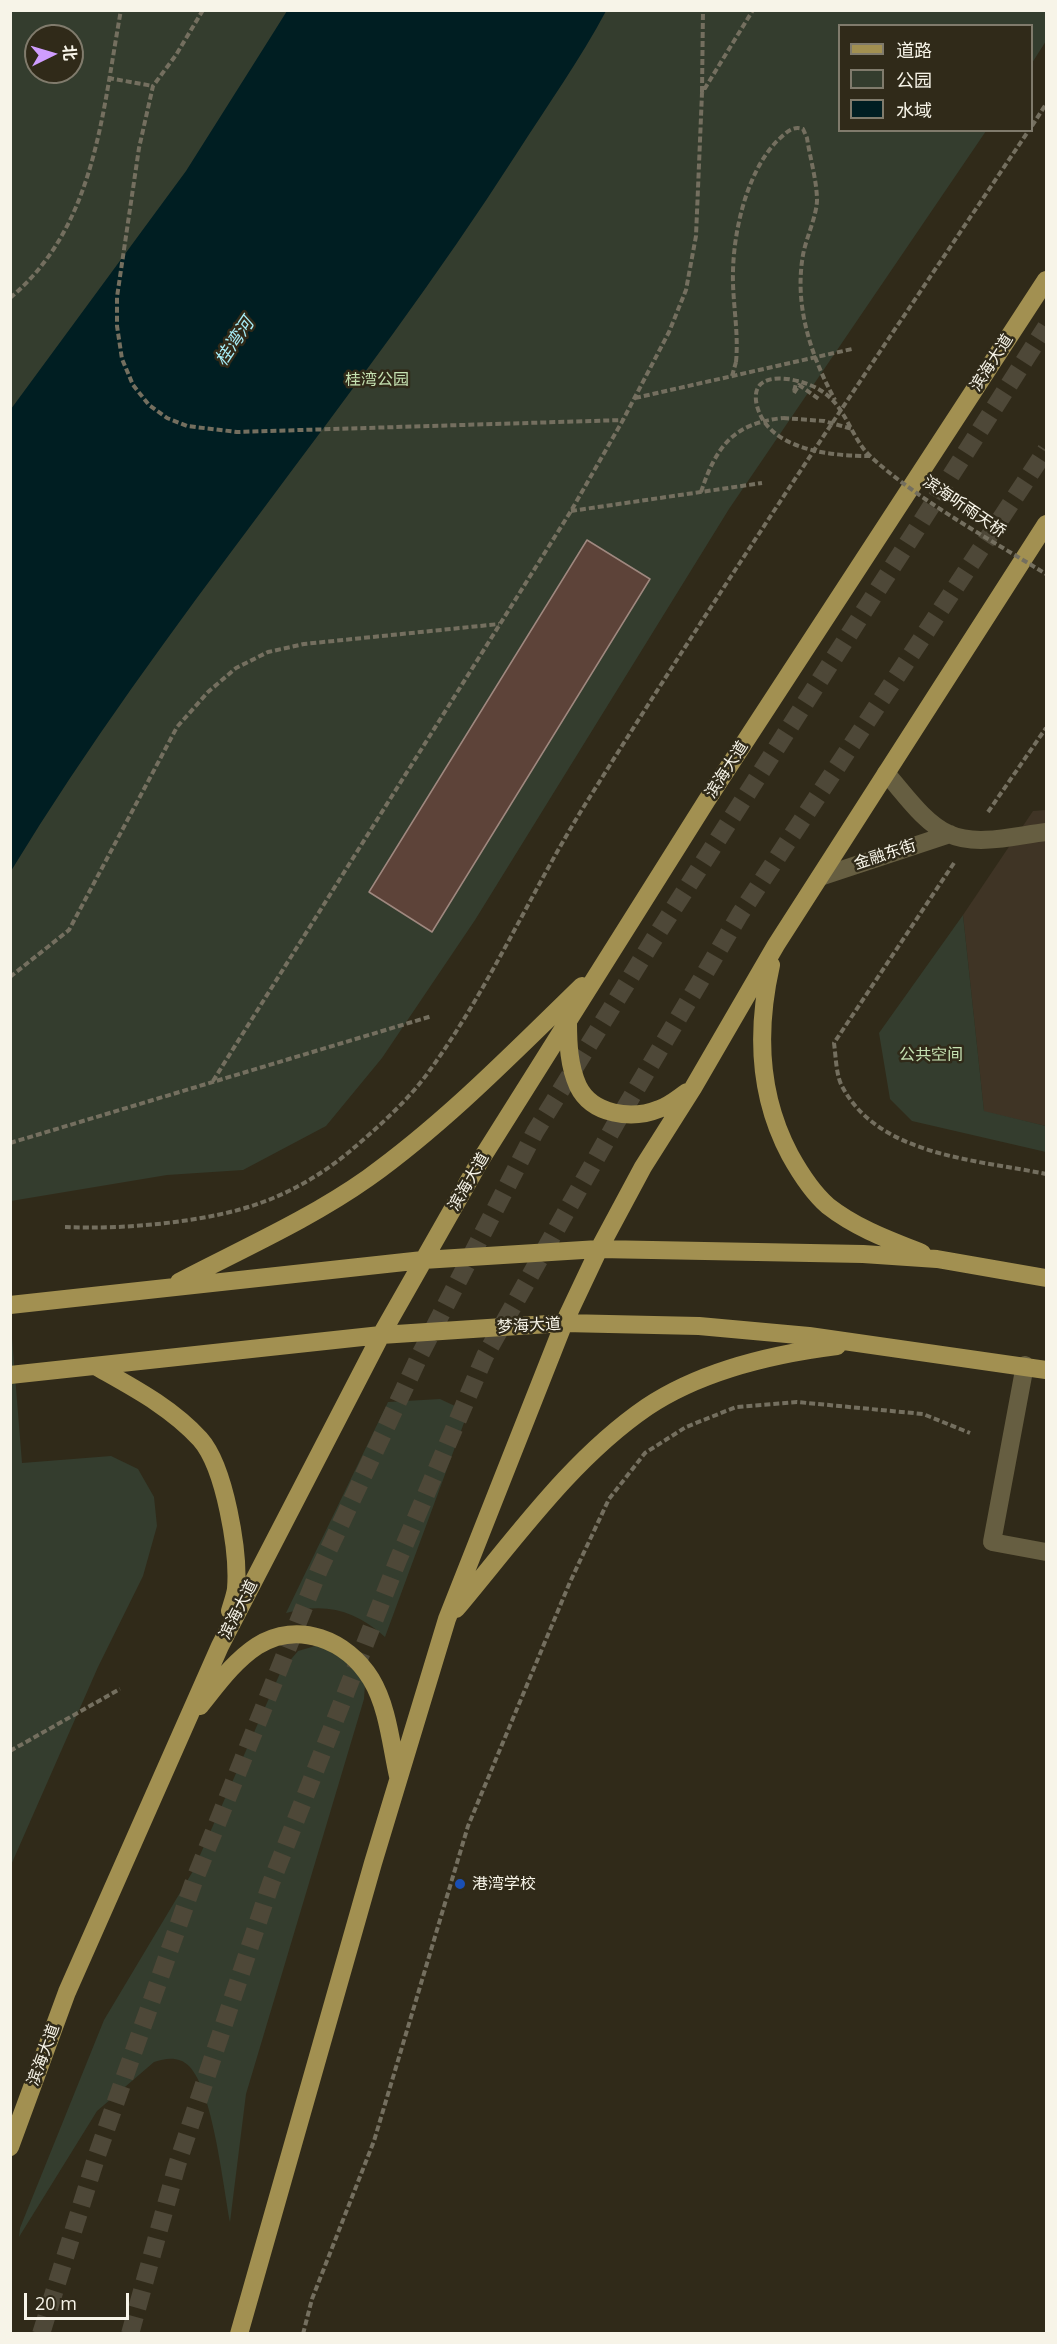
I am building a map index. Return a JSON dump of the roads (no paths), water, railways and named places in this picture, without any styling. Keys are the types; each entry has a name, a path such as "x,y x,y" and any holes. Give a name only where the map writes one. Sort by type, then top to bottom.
{"main road":[{"name":"滨海大道","path":"10,2147 67,1992 220,1646 381,1335 480,1161 707,800 1047,280"},
{"path":"239,2334 447,1619 564,1323 599,1249 643,1167 693,1088 776,945 1047,524"},
{"path":"776,945 764,998 761,1037 764,1087 778,1134 799,1172 827,1205 863,1229 937,1259"},
{"path":"171,1286 258,1241 366,1179 457,1108 603,966"},
{"path":"568,1022 569,1056 579,1088 595,1105 610,1112 636,1115 660,1109 693,1088"},
{"path":"10,1305 423,1260 599,1249 750,1251 937,1259 1047,1278"},
{"name":"梦海大道","path":"10,1375 381,1335 564,1323 699,1326 869,1343 1047,1370"},
{"path":"447,1619 551,1496 600,1444 648,1407 699,1380 753,1362 805,1350 869,1343"},
{"path":"86,1367 162,1405 202,1441 220,1478 233,1531 236,1589 220,1646"},
{"path":"186,1724 231,1668 257,1646 282,1635 304,1634 323,1638 341,1646 357,1660 372,1680 385,1717 399,1778"}],"street":[{"name":"金融东街","path":"886,773 910,802 950,834 970,839 1047,832"},
{"name":"金融东街","path":"820,877 950,834"},
{"path":"1025,1365 992,1542 1047,1552"}],"water":[{"name":"桂湾河","path":"287,11 606,11 563,83 456,245 132,688 11,871 11,409 186,171"}],"tunnel":[{"path":"41,2334 97,2155 194,1881 319,1570 420,1355 535,1132 654,939 1046,327"},
{"path":"130,2334 177,2165 271,1883 398,1560 485,1356 616,1123 740,914 1046,450"}],"place":[{"name":"港湾学校","path":"460,1884"}],"park label":[{"name":"桂湾公园","path":"377,380"},
{"name":"公共空间","path":"931,1055"}]}
